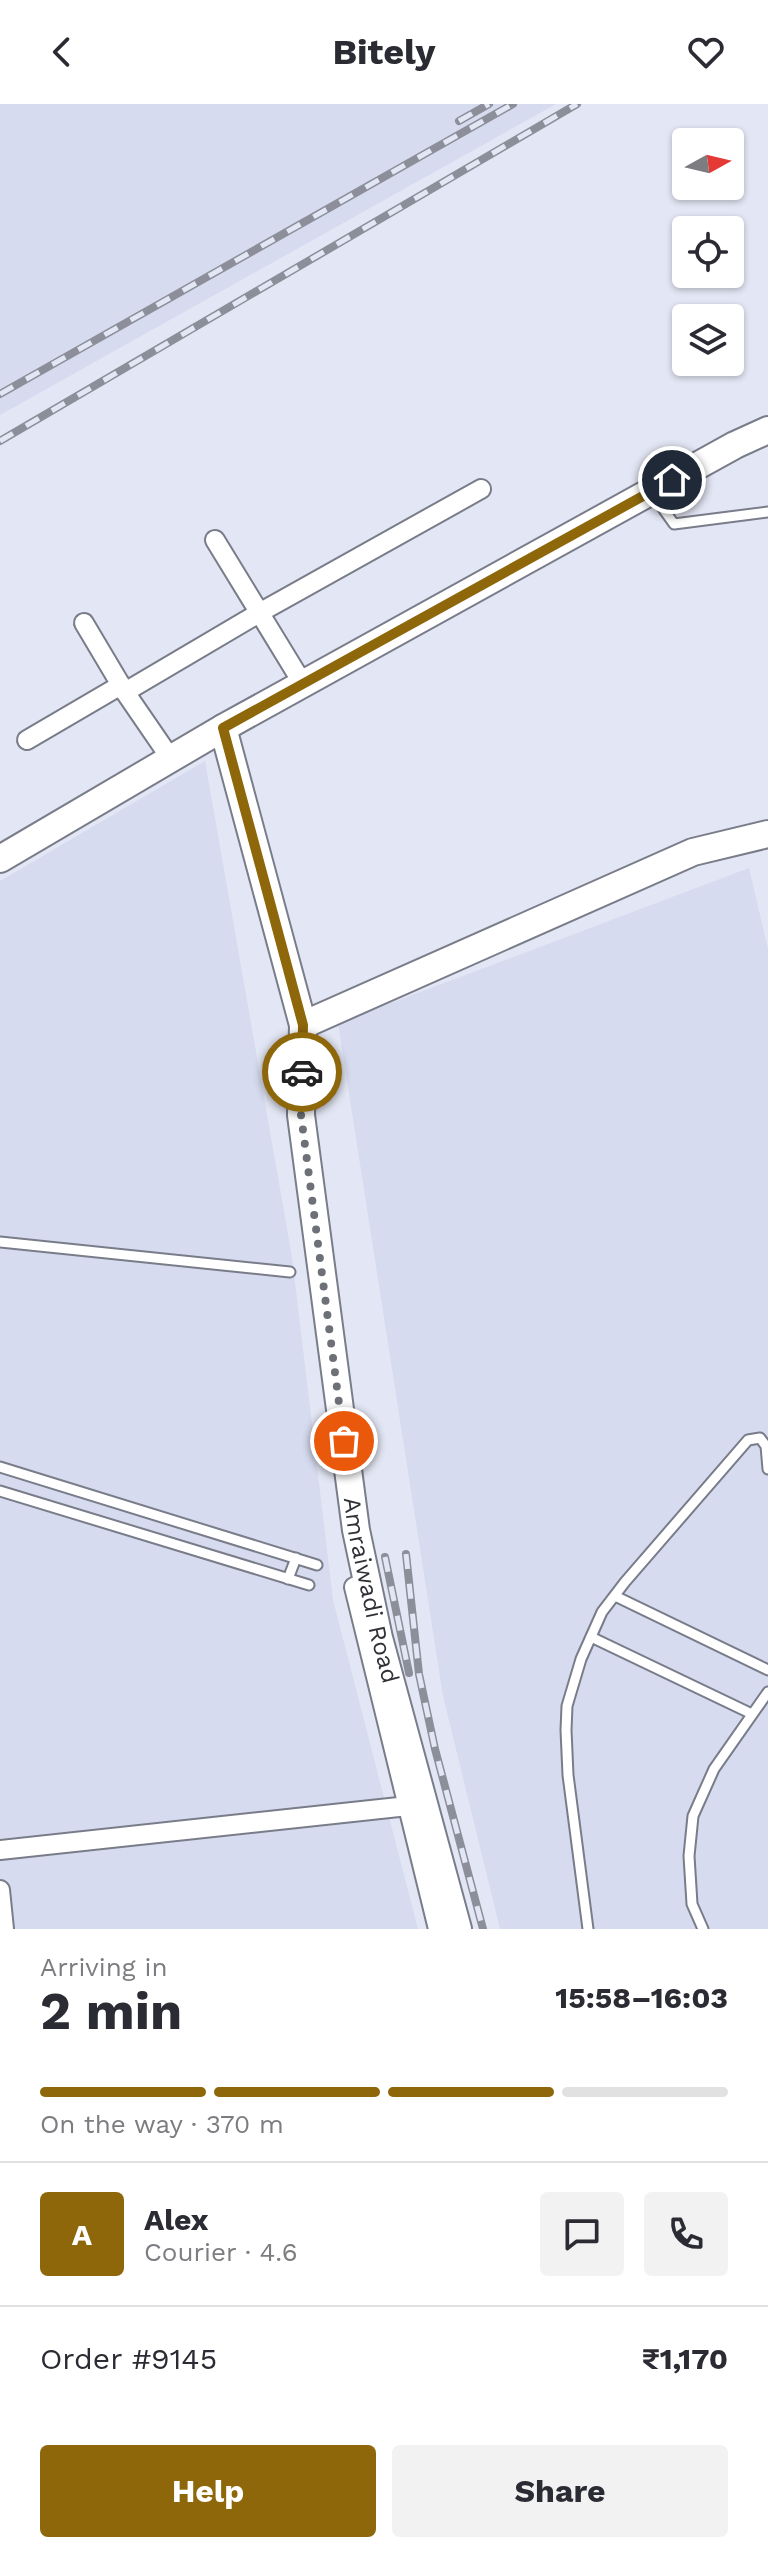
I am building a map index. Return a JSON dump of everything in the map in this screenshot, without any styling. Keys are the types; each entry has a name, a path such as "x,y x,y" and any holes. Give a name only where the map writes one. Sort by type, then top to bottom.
{"main road":[{"path":"0,859 223,728 768,430"},
{"name":"Amraiwadi Road","path":"223,728 303,1025 301,1115 356,1530 383,1653 458,1929"},
{"path":"303,1025 693,852 764,831"}],"street":[{"path":"27,740 481,489"},
{"path":"215,540 303,684"},
{"path":"84,623 171,759"},
{"path":"367,1582 354,1587 438,1929"},
{"path":"0,1850 408,1806"},
{"path":"0,1890 4,1929"}],"lane":[{"path":"651,492 674,524 768,512"},
{"path":"0,1242 290,1272"},
{"path":"588,1929 568,1775 566,1730 567,1706 581,1659 602,1612 748,1440 760,1438 766,1446 768,1469"},
{"path":"0,1467 317,1565"},
{"path":"0,1491 309,1585"},
{"path":"288,1579 296,1558"},
{"path":"615,1596 768,1670"},
{"path":"591,1637 752,1714"},
{"path":"703,1929 692,1904 689,1856 693,1816 714,1769 768,1692"}],"shaded area":[{"path":"0,104 556,104 0,415"},
{"path":"205,761 292,1257 333,1600 418,1929 0,1929 0,881"},
{"path":"749,868 768,949 768,1929 500,1929 443,1696 338,1023"}],"railway":[{"path":"459,121 489,104"},
{"path":"0,394 513,104"},
{"path":"0,441 577,104"},
{"path":"406,1554 419,1674 435,1749 483,1929"},
{"path":"385,1557 409,1673"}],"way so far":[{"path":"302,1072 301,1115 344,1441"}],"route":[{"path":"302,1072 303,1025 223,728 672,480"}]}
